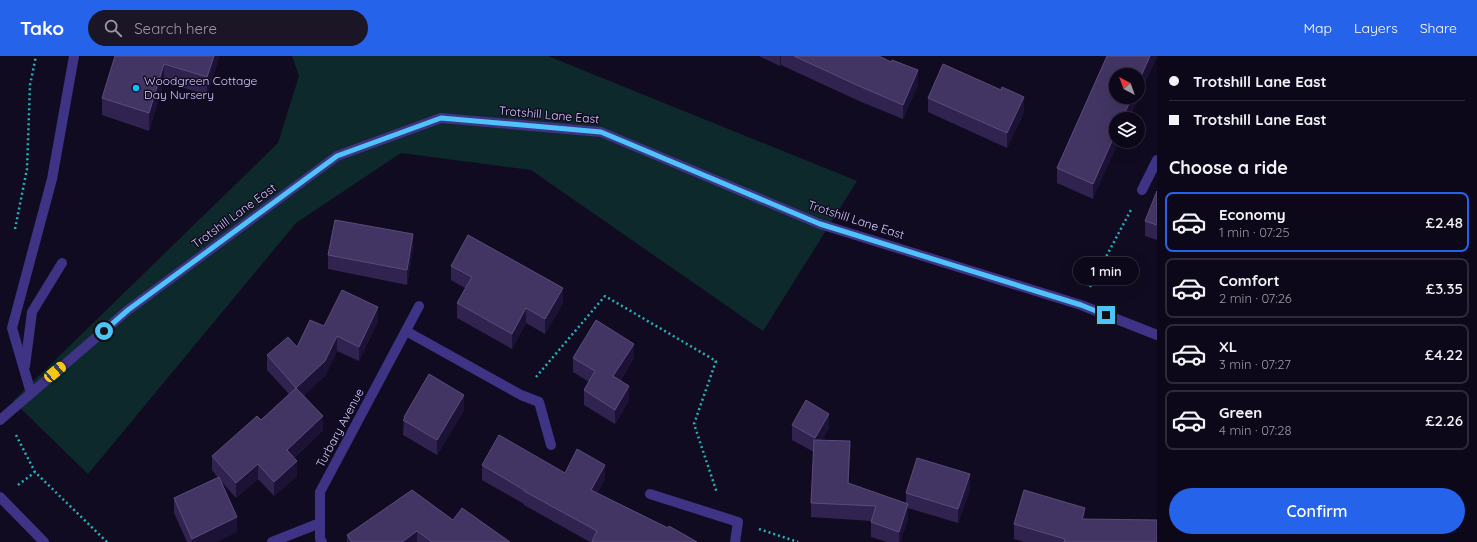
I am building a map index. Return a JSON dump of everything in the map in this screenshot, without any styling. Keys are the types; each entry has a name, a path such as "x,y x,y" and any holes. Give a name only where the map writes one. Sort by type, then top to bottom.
{"street":[{"path":"31,393 12,328 52,179 74,56"},
{"name":"Trotshill Lane East","path":"3,417 128,310 337,156 441,118 601,132 820,224 1081,305 1157,335"},
{"path":"1142,190 1157,160"},
{"path":"24,372 32,312 62,263"},
{"name":"Turbary Avenue","path":"322,542 320,539 320,492 419,306"},
{"path":"406,331 521,395 539,402 551,444"},
{"path":"650,494 738,522 735,542"},
{"path":"0,497 44,542"},
{"path":"272,542 320,523"}],"path":[{"path":"14,230 27,170 30,85 36,56"},
{"path":"1081,305 1142,190"},
{"path":"521,395 606,296 716,361 694,424 718,495"},
{"path":"3,417 35,472 107,542"},
{"path":"738,522 798,542"}],"green space":[{"path":"292,56 548,56 857,181 763,331 531,170 401,153 296,223 88,474 13,401 278,143 299,76"}],"building":[{"path":"115,56 214,56 207,77 164,64 149,113 102,98"},
{"path":"794,56 879,56 891,62 892,60 918,70 903,105"},
{"path":"1107,56 1150,56 1145,68 1109,68 1109,104 1129,104 1125,112 1109,112 1109,148 1093,184 1057,168"},
{"path":"943,64 1001,90 1002,87 1024,97 1007,133 928,98"},
{"path":"1157,191 1157,225 1145,221"},
{"path":"335,220 413,234 407,270 328,255"},
{"path":"468,235 563,288 545,319 526,308 512,334 457,303 472,277 451,266"},
{"path":"342,290 378,307 359,347 337,336 325,361 296,388 267,355 288,337 297,347 310,320 324,326"},
{"path":"596,320 634,344 613,376 629,386 615,410 584,390 595,371 573,358"},
{"path":"429,374 464,395 437,440 403,420"},
{"path":"296,388 323,416 287,450 297,461 274,482 258,464 236,483 212,456 257,416 261,420"},
{"path":"806,400 829,414 815,438 792,425"},
{"path":"499,435 565,473 577,449 605,465 591,490 668,528 669,526 697,542 593,542 592,541 597,531 524,491 482,465"},
{"path":"814,440 850,441 848,483 908,504 899,532 871,522 876,506 811,503"},
{"path":"917,458 970,474 958,509 906,493"},
{"path":"219,477 237,517 192,539 174,498"},
{"path":"412,490 453,520 462,508 510,542 432,542 417,531 402,542 352,542 347,535"},
{"path":"1024,490 1085,508 1082,519 1157,520 1157,542 1064,542 1065,539 1014,524"}],"place":[{"name":"Woodgreen Cottage Day Nursery","path":"136,88"}],"route":[{"path":"104,331 128,310 337,156 441,118 601,132 820,224 1081,305 1106,315"}]}
